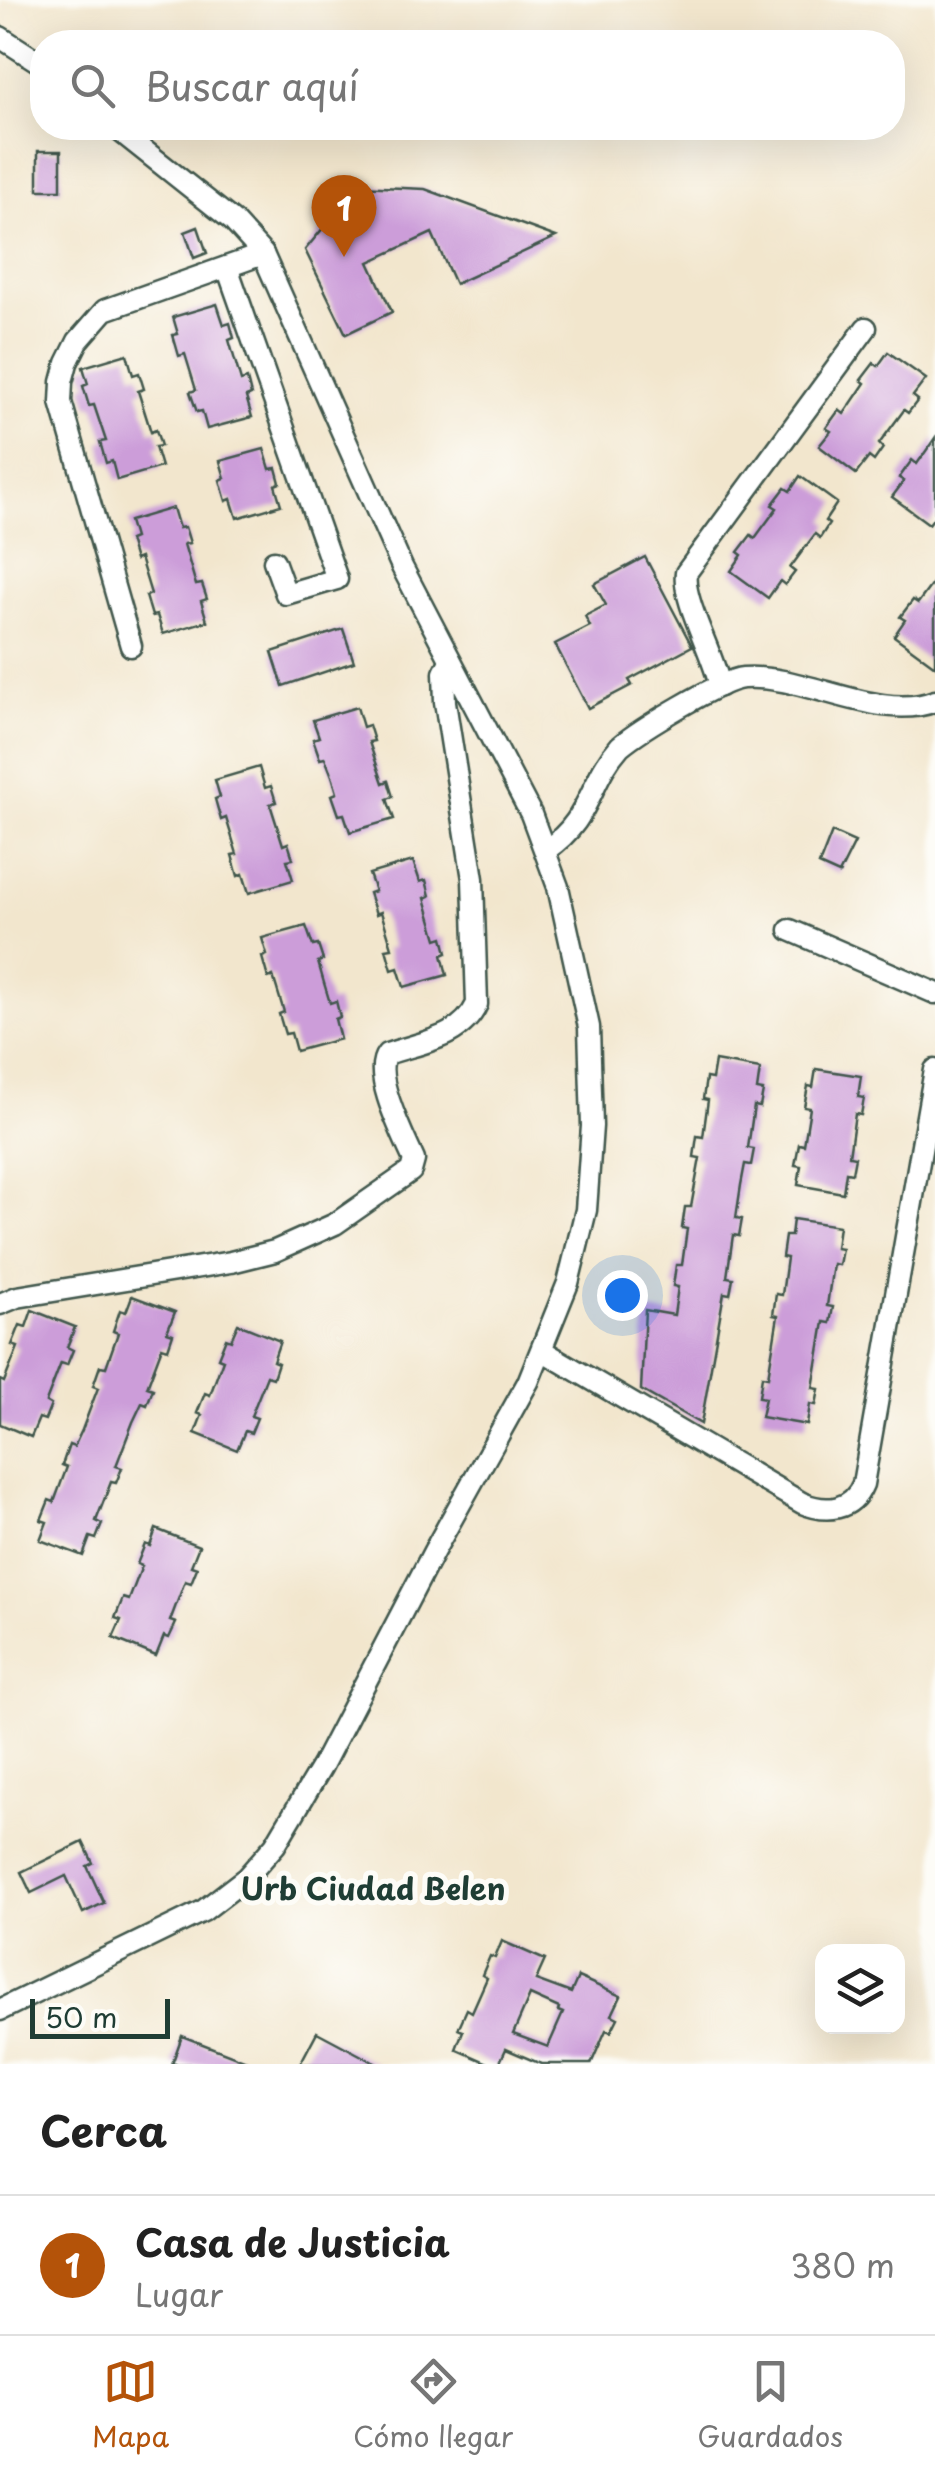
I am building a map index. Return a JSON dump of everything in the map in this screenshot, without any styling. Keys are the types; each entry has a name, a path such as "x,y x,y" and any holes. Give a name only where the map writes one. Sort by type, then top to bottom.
{"street":[{"path":"0,37 30,56"},
{"path":"0,2010 203,1911 233,1890 261,1862 322,1766 543,1351 578,1247 586,1210 592,1126 589,1027 568,926 531,814 402,567 263,254 233,222 131,140"},
{"path":"132,646 62,402 64,370 78,341 105,310 263,254"},
{"path":"226,267 338,579 286,594 274,561"},
{"path":"720,686 685,588 686,573 866,328"},
{"path":"0,1304 18,1297 276,1251 335,1224 411,1171 414,1160 382,1078 382,1061 387,1054 457,1029 470,1018 477,1004 473,879 445,702 444,669 450,661"},
{"path":"546,850 564,838 579,820 620,746 735,679 755,678 886,705 915,706 935,700"},
{"path":"790,930 935,993"},
{"path":"543,1351 802,1503 827,1510 854,1498 862,1484 935,1070"}],"building":[{"path":"38,151 61,151 61,190 38,190"},
{"path":"358,186 425,189 556,237 455,284 432,233 369,262 392,312 346,334 305,250"},
{"path":"198,227 207,253 194,258 185,232"},
{"path":"217,304 224,325 230,323 234,338 229,340 241,381 247,379 251,395 246,397 252,417 207,429 190,392 196,390 185,354 179,356 173,317"},
{"path":"888,352 926,379 913,396 918,400 908,413 904,410 879,444 883,448 874,461 869,457 856,474 819,446 831,431 826,428 839,410 844,414 865,383 861,380"},
{"path":"127,354 133,375 139,373 144,389 138,391 151,432 156,430 161,446 155,447 161,467 117,480 112,461 106,463 100,442 106,441 94,405 89,406 83,367"},
{"path":"935,438 935,516 929,524 892,497 912,460 917,464"},
{"path":"264,449 270,469 276,468 280,483 275,485 281,505 237,518 231,499 226,501 220,461"},
{"path":"800,476 837,503 820,538 815,534 790,568 795,572 785,585 780,581 768,598 731,571 742,555 738,552 751,535 755,538 777,508 772,505 785,488 790,491"},
{"path":"173,508 179,528 185,527 190,543 184,544 196,585 202,584 207,599 201,601 207,621 163,634 157,615 152,616 146,596 151,594 140,558 135,560 129,521"},
{"path":"645,557 692,646 629,680 632,685 588,708 555,644 590,626 585,616 606,605 594,584"},
{"path":"935,580 935,666 894,636 905,620 900,617 913,600 918,603"},
{"path":"343,629 354,662 283,686 272,652"},
{"path":"357,707 363,727 369,725 374,741 369,742 383,783 388,781 393,797 387,799 394,819 350,832 332,795 337,793 325,758 320,759 313,739 319,737 313,720"},
{"path":"259,767 265,788 271,786 276,802 270,804 283,845 288,843 293,859 287,860 293,880 249,893 243,874 238,876 232,855 237,854 226,818 221,820 215,780"},
{"path":"832,832 855,842 839,874 819,865"},
{"path":"413,861 420,882 426,880 430,896 425,898 437,939 443,937 447,975 404,987 398,968 392,970 386,949 392,948 381,912 376,914 369,893 375,891 369,874"},
{"path":"306,926 323,960 318,962 330,1003 336,1001 340,1039 296,1051 291,1033 285,1034 279,1014 284,1012 273,976 268,978 262,938"},
{"path":"715,1061 760,1069 757,1090 763,1091 760,1107 754,1106 748,1148 754,1149 751,1165 745,1164 736,1218 742,1219 739,1236 733,1235 727,1277 733,1278 730,1294 724,1293 701,1424 641,1390 645,1310 674,1315 676,1265 682,1265 687,1229 682,1228 685,1207 691,1207 700,1158 694,1157 697,1136 703,1137 708,1100 703,1099 706,1078 712,1079"},
{"path":"816,1069 861,1076 858,1097 864,1098 861,1115 855,1114 849,1156 855,1157 852,1173 846,1172 843,1193 798,1185 801,1166 795,1165 799,1144 804,1145 810,1108 804,1107"},
{"path":"793,1219 839,1226 836,1248 842,1249 839,1265 833,1264 827,1306 833,1307 830,1323 824,1322 813,1388 819,1389 816,1405 810,1404 807,1425 761,1417 765,1398 759,1397 762,1376 768,1377 778,1316 773,1315 776,1294 782,1295 787,1258 782,1257 785,1236 791,1236"},
{"path":"132,1296 175,1312 167,1332 173,1334 168,1349 162,1347 147,1387 153,1389 147,1405 142,1403 116,1466 122,1468 116,1483 111,1482 96,1521 102,1524 96,1539 90,1537 83,1556 40,1540 47,1522 41,1520 49,1500 54,1502 67,1467 62,1465 69,1445 74,1447 82,1430 98,1388 93,1386 100,1366 106,1367 118,1333 113,1331 120,1310 126,1312"},
{"path":"32,1310 75,1327 67,1347 73,1350 67,1365 61,1363 46,1402 51,1405 45,1420 39,1418 31,1437 0,1424 0,1380 4,1382 18,1347 12,1345 20,1325 26,1327"},
{"path":"238,1324 280,1341 273,1361 278,1363 273,1378 267,1376 251,1416 257,1418 251,1433 245,1431 237,1450 195,1433 202,1415 197,1413 205,1393 210,1395 223,1360 218,1358 226,1338 231,1340"},
{"path":"156,1529 199,1546 191,1566 197,1568 191,1583 185,1581 170,1621 176,1623 169,1638 164,1636 156,1656 113,1638 121,1620 115,1618 123,1598 129,1600 142,1566 137,1564"},
{"path":"83,1842 93,1863 87,1866 104,1903 83,1913 66,1876 31,1893 21,1872"},
{"path":"502,1941 545,1960 536,1980 571,1993 578,1977 621,1996 612,2015 618,2018 611,2032 606,2030 591,2064 541,2064 506,2049 499,2064 490,2064 456,2049 463,2031 458,2029 467,2009 472,2012 487,1978 482,1975 490,1956 495,1958","holes":["530,1995 563,2013 548,2047 513,2034"]},
{"path":"317,2032 377,2064 300,2064"},
{"path":"182,2036 252,2063 252,2064 172,2064"}],"place":[{"name":"Casa de Justicia","path":"344,257"}],"district":[{"name":"Urb Ciudad Belen","path":"373,1890"}]}
